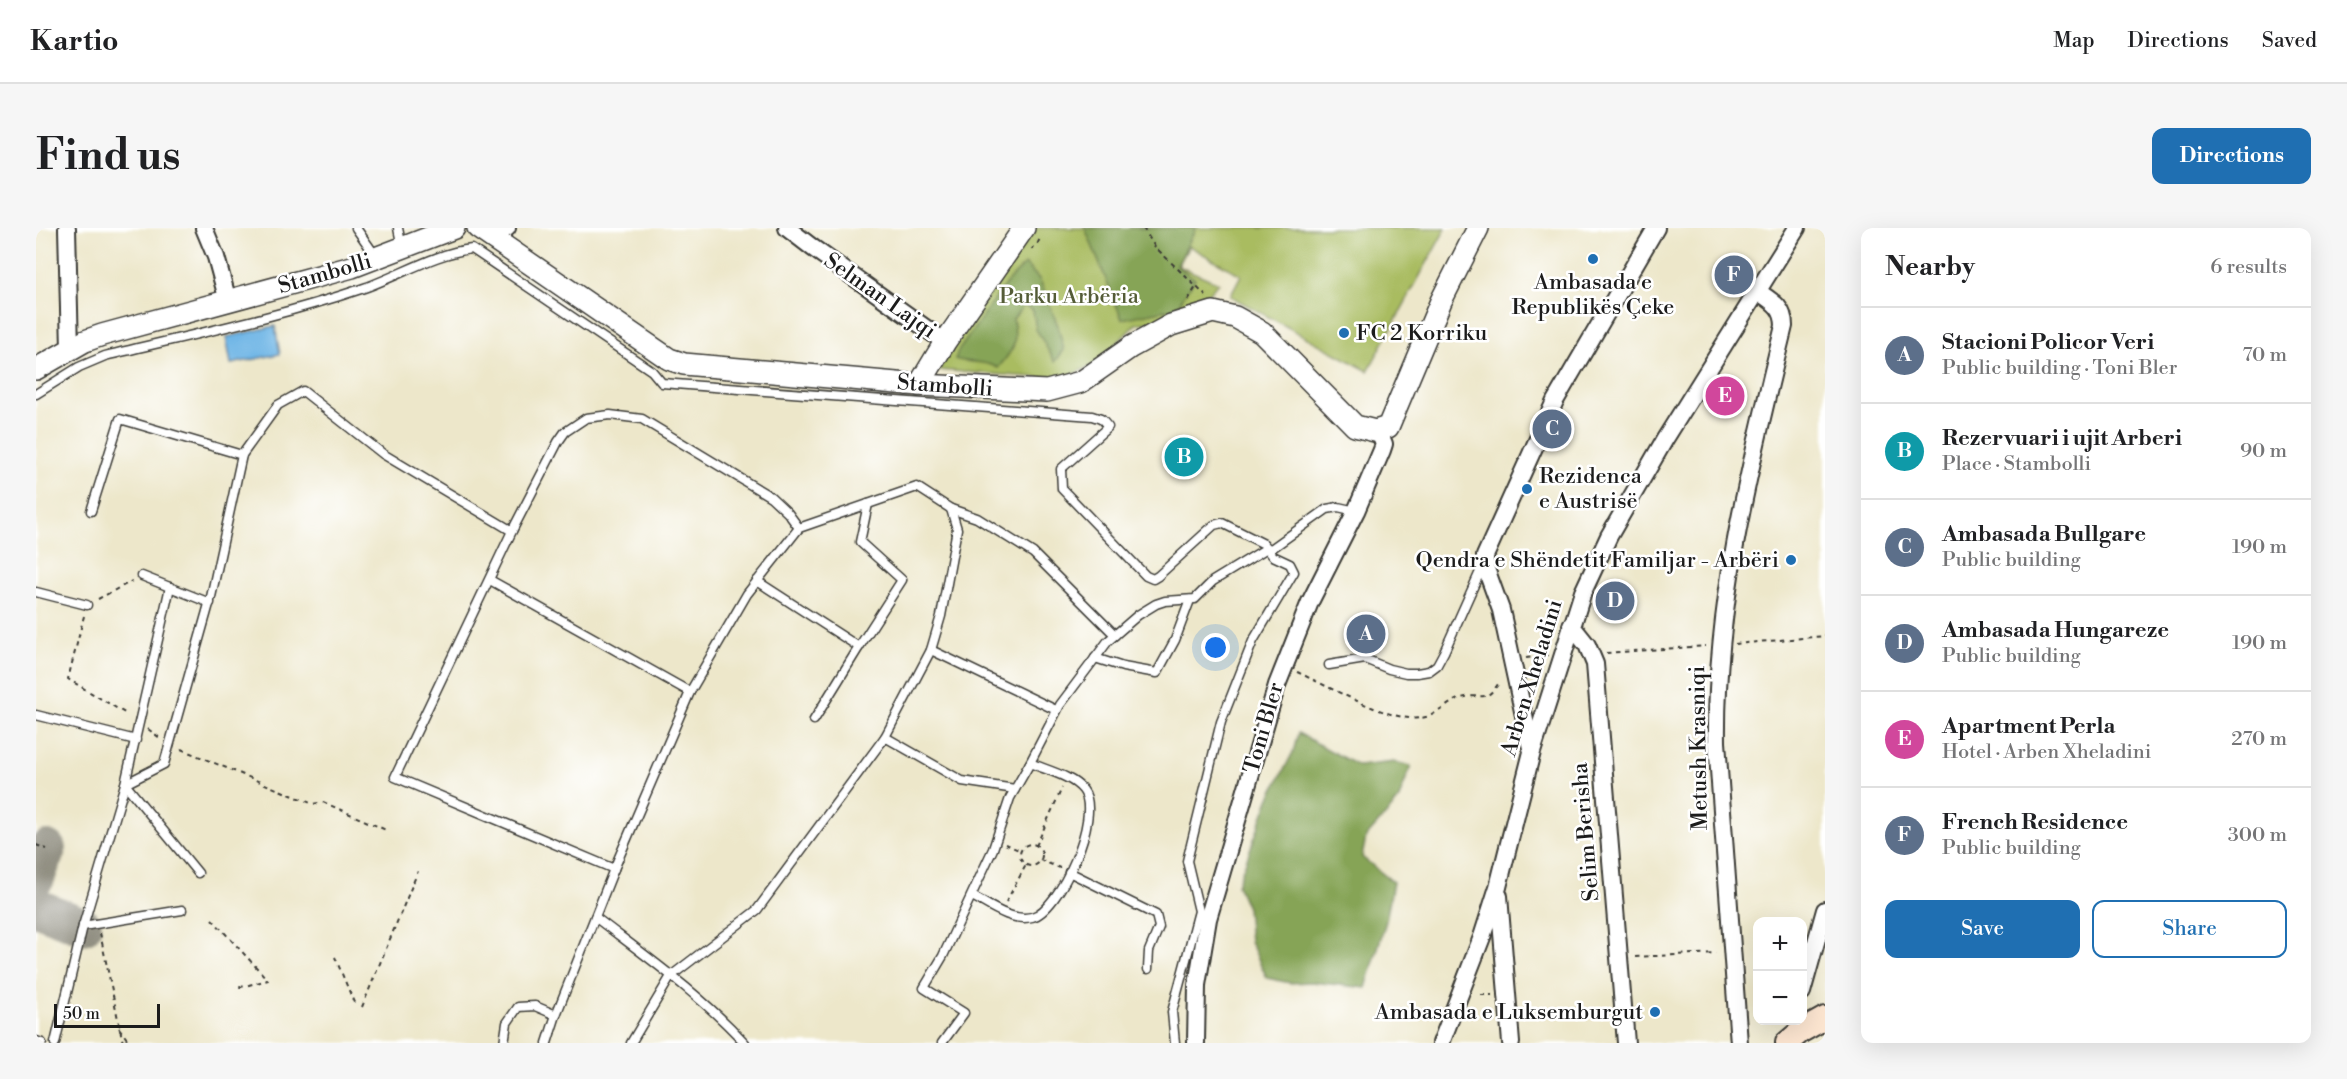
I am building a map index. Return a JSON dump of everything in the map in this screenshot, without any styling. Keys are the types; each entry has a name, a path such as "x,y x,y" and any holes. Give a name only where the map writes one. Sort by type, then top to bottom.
{"main road":[{"path":"1790,1035 1825,1018"}],"street":[{"path":"68,228 70,349"},
{"path":"204,228 216,256 228,301"},
{"name":"Stambolli","path":"36,369 70,349 102,335 377,259 454,228"},
{"name":"Selman Lajqi","path":"788,228 822,255 945,342"},
{"name":"Toni Bler","path":"1196,1043 1197,985 1208,920 1283,665 1310,602 1356,511 1383,450 1383,428 1441,301 1478,228"},
{"path":"1532,752 1501,610 1484,562 1521,472 1555,401 1656,228"},
{"name":"Arben Xheladini","path":"1441,1043 1482,937 1498,886 1532,752 1583,592 1609,536 1632,495 1797,228"},
{"name":"Stambolli","path":"492,231 676,362 919,385 1047,392 1081,382 1131,347 1171,325 1199,315 1213,312 1225,313"},
{"name":"Selman Lajqi","path":"919,385 945,342 1032,232"},
{"name":"Metush Krasniqi","path":"1739,1043 1718,742 1717,695 1720,645 1731,571 1758,432 1784,326 1781,309 1757,291"},
{"path":"1225,313 1249,323 1273,341 1355,426 1367,430 1383,428"},
{"name":"Selim Berisha","path":"1571,624 1587,645 1595,664 1626,1043"},
{"path":"1498,886 1511,1043"},
{"path":"1807,977 1825,910"}],"lane":[{"path":"356,228 377,259"},
{"path":"398,228 402,249"},
{"path":"36,394 80,367 105,356 276,315 362,289 455,251 472,249 652,371 662,383 1092,416 1101,419 1108,427 1061,469 1062,489 1149,578 1158,576 1218,524 1227,525 1267,548 1273,556 1290,564 1294,573 1253,641 1221,722 1186,861 1199,910 1172,1012 1175,1043"},
{"path":"125,784 164,764 210,603 242,455 278,405 303,391 383,454 512,531"},
{"path":"614,869 395,777 512,531 565,432 586,418 610,414 653,423 771,497 788,513 799,528"},
{"path":"91,511 120,419 242,455"},
{"path":"547,1043 614,869 690,692 747,594 799,528 917,487 951,509 977,518 1034,553 1115,635"},
{"path":"814,720 902,580 860,542 868,504"},
{"path":"942,1043 964,1013 924,988 972,896 997,840 1014,789 1030,763 1056,710 1095,658 1115,635 1138,615 1156,604 1195,599 1213,581 1267,548 1271,549 1327,509 1338,507 1356,511"},
{"path":"631,1043 671,975 756,910 885,737 932,650 941,616 957,529 951,509"},
{"path":"1329,665 1365,659 1406,673 1429,671 1437,664 1444,652 1484,562"},
{"path":"142,576 210,603"},
{"path":"490,580 690,692"},
{"path":"757,581 859,647"},
{"path":"55,1043 83,926 125,784 170,587"},
{"path":"36,592 87,604"},
{"path":"1095,658 1157,674 1175,640 1190,600"},
{"path":"932,650 1056,710"},
{"path":"36,715 136,740"},
{"path":"885,737 962,781 1014,789"},
{"path":"972,896 1001,912 1021,918 1037,915 1050,905 1069,872 1086,832 1090,804 1083,789 1066,778 1030,763"},
{"path":"125,784 198,873"},
{"path":"1069,872 1156,915 1159,927 1149,951 1148,969"},
{"path":"83,926 182,910"},
{"path":"595,917 671,975 745,1043"},
{"path":"504,1043 507,1023 518,1007 535,1006 556,1015"},
{"path":"36,1041 42,1043"}],"path":[{"path":"1143,228 1155,247 1225,313"},
{"path":"1028,253 1037,245 1032,232"},
{"path":"1187,303 1196,287"},
{"path":"1283,665 1390,714 1409,719 1436,714 1460,698 1490,695 1513,666 1562,653"},
{"path":"1036,846 1066,778"},
{"path":"997,840 1021,851"},
{"path":"36,845 47,849"},
{"path":"1026,846 1036,846 1041,853 1040,860 1035,865 1026,865 1020,858 1021,851 1026,846"},
{"path":"1040,860 1069,872"},
{"path":"1001,912 1026,865"},
{"path":"362,1007 418,871"},
{"path":"212,919 268,980 237,988"},
{"path":"100,930 123,1043"},
{"path":"1620,958 1732,952"},
{"path":"335,957 355,1005"},
{"path":"118,1026 130,1043"}],"green space":[{"name":"Parku Arbëria","path":"1033,228 1446,228 1368,371 1230,296 1241,275 1189,246 1178,266 1219,283 1181,318 1136,324 1095,365 1060,379 938,370"},
{"path":"1085,228 1196,228 1177,266 1195,279 1176,308 1122,319"},
{"path":"1025,264 1040,280 1058,326 1064,350 1055,362 1036,329 1033,310 1024,305 1013,319 1015,340 1013,346 998,368 955,359 1007,282"},
{"path":"1298,733 1358,766 1395,762 1411,766 1398,801 1366,837 1362,857 1393,882 1386,921 1366,988 1312,982 1290,983 1267,978 1250,941 1247,908 1237,885 1269,799 1293,752"}],"water":[{"path":"275,326 280,354 231,364 226,337"}],"taxiway":[{"path":"36,878 47,849"},
{"path":"36,907 83,926"}],"place":[{"name":"Ambasada e Republikës Çeke","path":"1593,259"},
{"name":"French Residence","path":"1734,275"},
{"name":"FC 2 Korriku","path":"1344,333"},
{"name":"Apartment Perla","path":"1725,396"},
{"name":"Ambasada Bullgare","path":"1552,429"},
{"name":"Rezervuari i ujit Arberi","path":"1184,457"},
{"name":"Rezidenca e Austrisë","path":"1527,489"},
{"name":"Qendra e Shëndetit Familjar - Arbëri","path":"1791,560"},
{"name":"Ambasada Hungareze","path":"1615,601"},
{"name":"Stacioni Policor Veri","path":"1366,634"},
{"name":"Ambasada e Luksemburgut","path":"1655,1012"}]}
